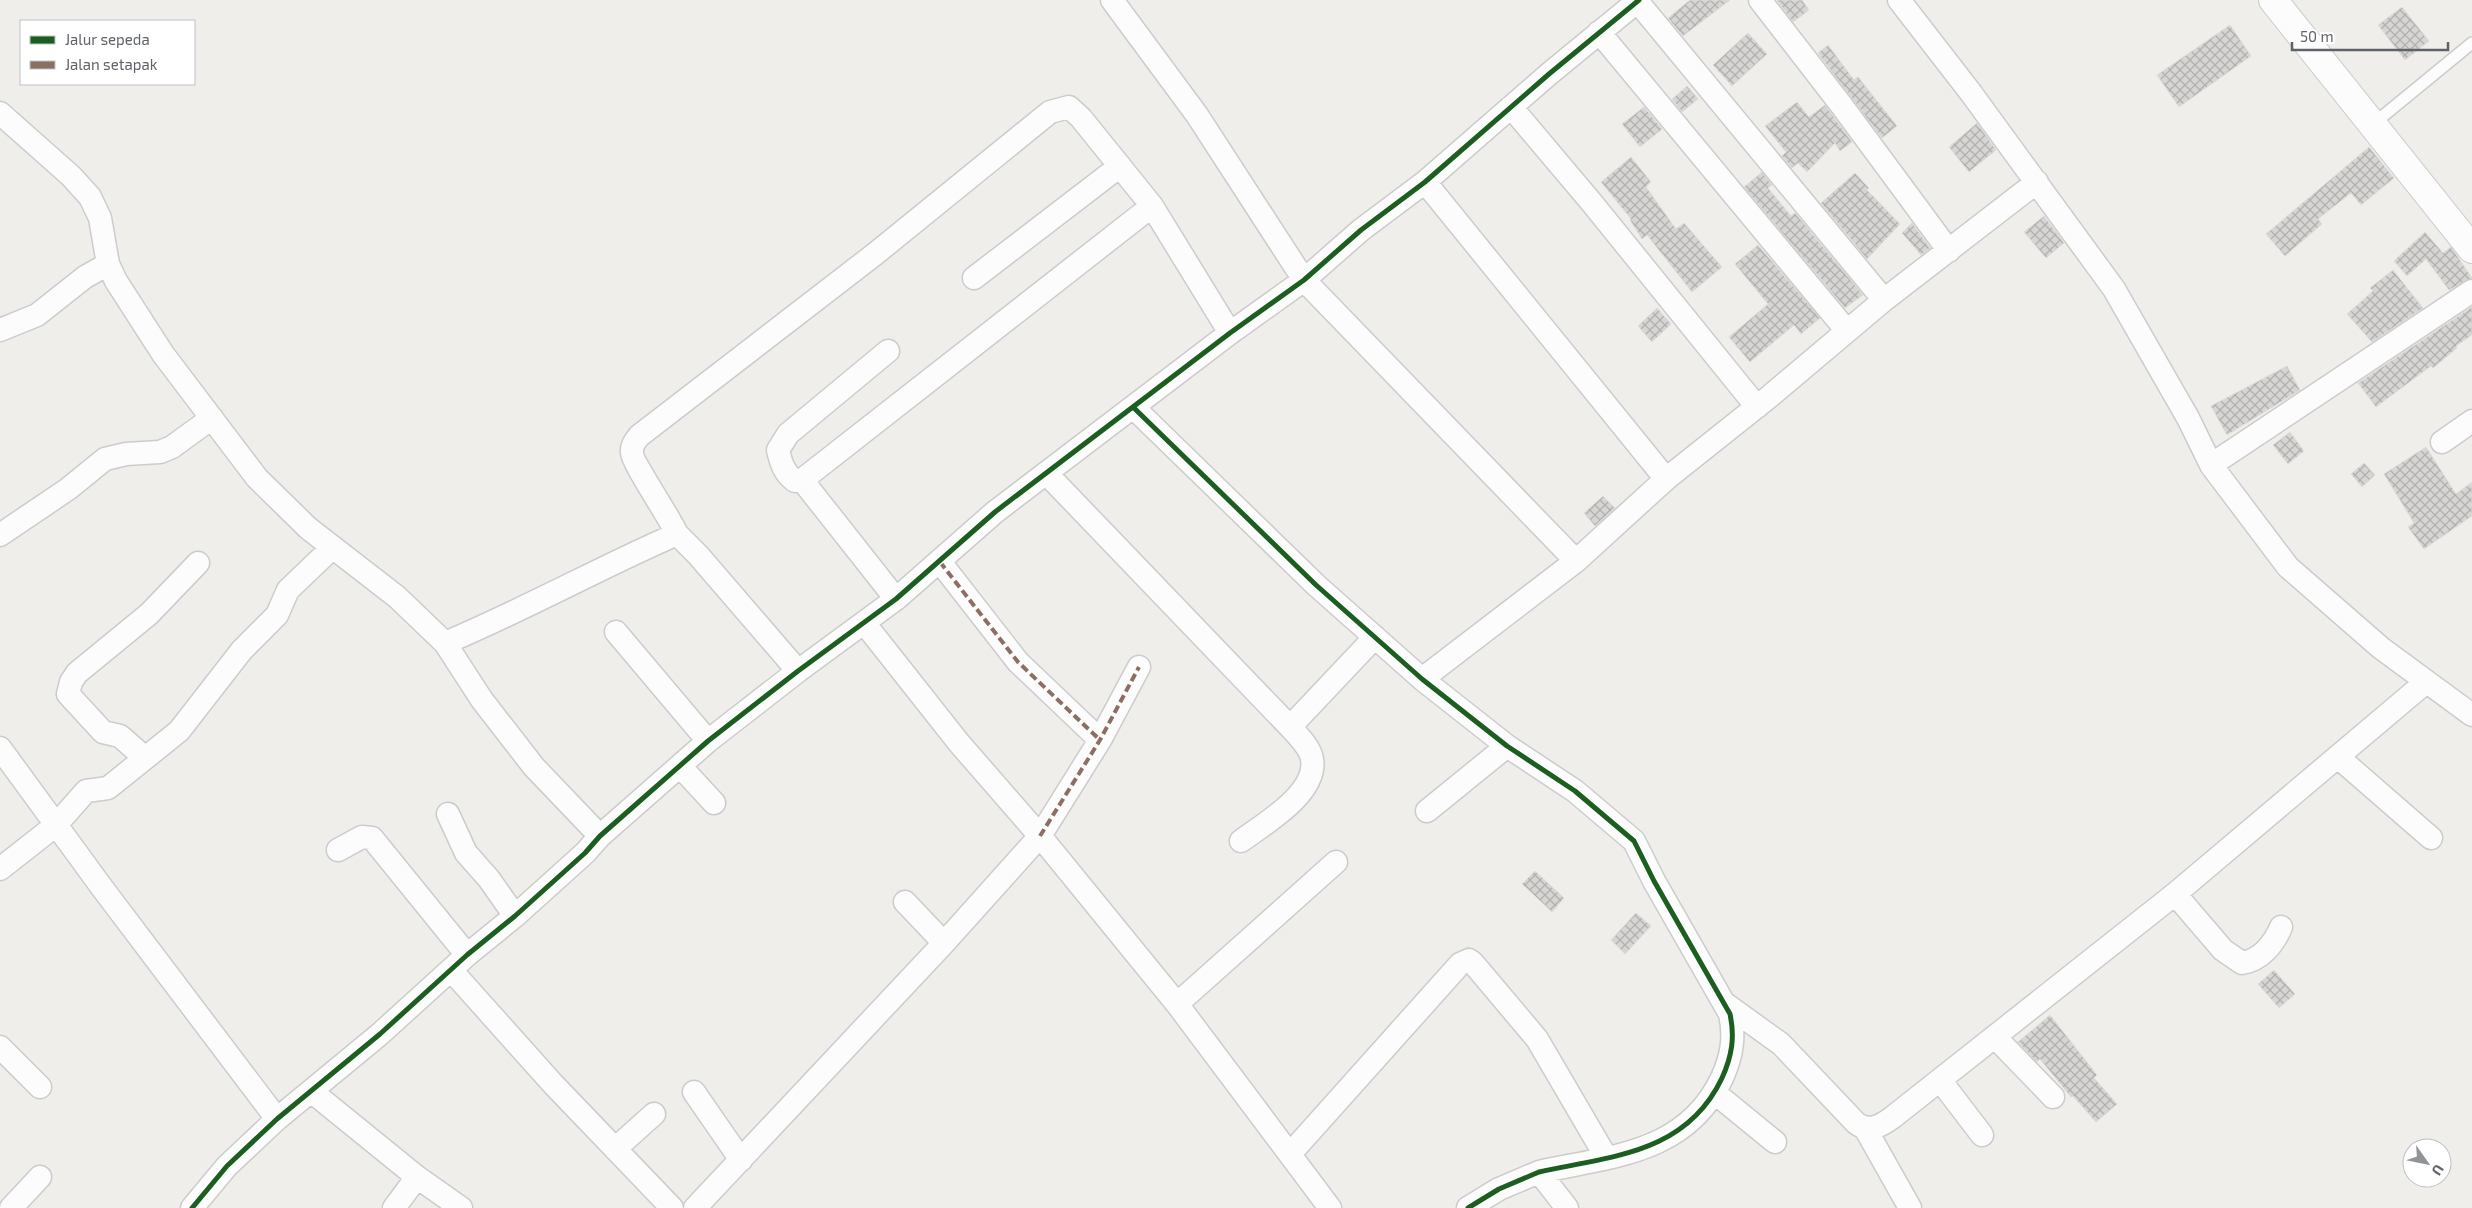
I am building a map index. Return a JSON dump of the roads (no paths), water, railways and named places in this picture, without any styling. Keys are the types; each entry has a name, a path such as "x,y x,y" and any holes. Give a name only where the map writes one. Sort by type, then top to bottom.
{"street":[{"path":"1112,0 1197,114 1304,280 1576,561"},
{"path":"1760,0 1842,106 1949,252"},
{"path":"1899,0 2037,182 2114,289 2184,410 2211,465 2288,567 2381,648 2472,715"},
{"path":"2272,0 2472,249"},
{"path":"194,1207 227,1166 277,1119 380,1034 515,916 600,836 708,742 798,671 865,624 940,562 995,512 1230,333 1304,280 1361,230 1425,182 1599,32 1638,1 1884,300"},
{"path":"1599,32 1846,331"},
{"path":"798,671 698,555 677,534 671,519 632,457 634,443 639,436 875,254 1050,112 1069,107 1081,118 1152,206 1230,333"},
{"path":"1511,108 1648,272 1757,407"},
{"path":"0,113 71,176 90,197 100,218 108,264 116,281 163,354 257,478 308,528 397,597 445,643 482,700 534,766 600,836"},
{"path":"974,278 1120,166"},
{"path":"1425,182 1666,480"},
{"path":"1422,679 1576,561 1666,480 1757,407 1846,331 2037,182"},
{"path":"888,351 788,434 778,450 781,464 788,475 795,481 802,480 1152,206"},
{"path":"0,330 37,315 85,276 108,264"},
{"path":"2211,465 2472,291"},
{"path":"1134,408 1316,585 1422,679 1507,746 1575,791 1634,841 1654,881 1724,1003 1733,1029 1732,1050 1715,1093 1686,1125 1656,1144 1539,1172 1499,1189 1468,1208"},
{"path":"0,535 68,489 105,459 126,454 160,452 172,447 212,418"},
{"path":"2442,442 2472,421"},
{"path":"1046,473 1304,743 1312,759 1312,769 1308,783 1282,811 1241,841"},
{"path":"802,480 896,599"},
{"path":"445,643 506,617 608,564 677,534"},
{"path":"0,869 56,825 86,791 108,788 186,724 242,650 278,614 288,590 333,547"},
{"path":"940,562 1018,662 1100,740"},
{"path":"145,758 120,736 103,732 68,694 68,689 77,673 149,614 198,564"},
{"path":"865,624 959,743 1040,836 1177,1004 1330,1208"},
{"path":"616,632 708,742"},
{"path":"1290,727 1375,637"},
{"path":"702,1205 741,1160 944,943 1040,836 1100,740 1139,667"},
{"path":"1865,1128 1873,1128 1886,1123 2175,894 2339,758 2426,682"},
{"path":"1427,811 1507,746"},
{"path":"0,748 277,1119"},
{"path":"2339,758 2430,838"},
{"path":"680,766 714,803"},
{"path":"448,814 466,853 489,879 515,916"},
{"path":"338,850 362,837 372,838 459,963 615,1149 672,1208"},
{"path":"1177,1004 1336,862"},
{"path":"2175,894 2223,950 2242,963 2248,962 2264,952 2276,939 2281,927"},
{"path":"905,902 944,943"},
{"path":"1290,1154 1460,964 1469,960 1473,962 1513,1008 1537,1039 1606,1157"},
{"path":"1724,1003 1781,1044 1851,1119 1865,1128 1910,1208"},
{"path":"1995,1036 2053,1097"},
{"path":"0,1047 40,1087"},
{"path":"1940,1080 1982,1134"},
{"path":"311,1091 417,1177 461,1208"},
{"path":"694,1092 741,1160"},
{"path":"1715,1093 1775,1142"},
{"path":"615,1149 654,1114"},
{"path":"1539,1172 1567,1208"},
{"path":"11,1208 40,1177"},
{"path":"394,1208 417,1177"}],"lane":[{"path":"2372,125 2472,43"}]}
